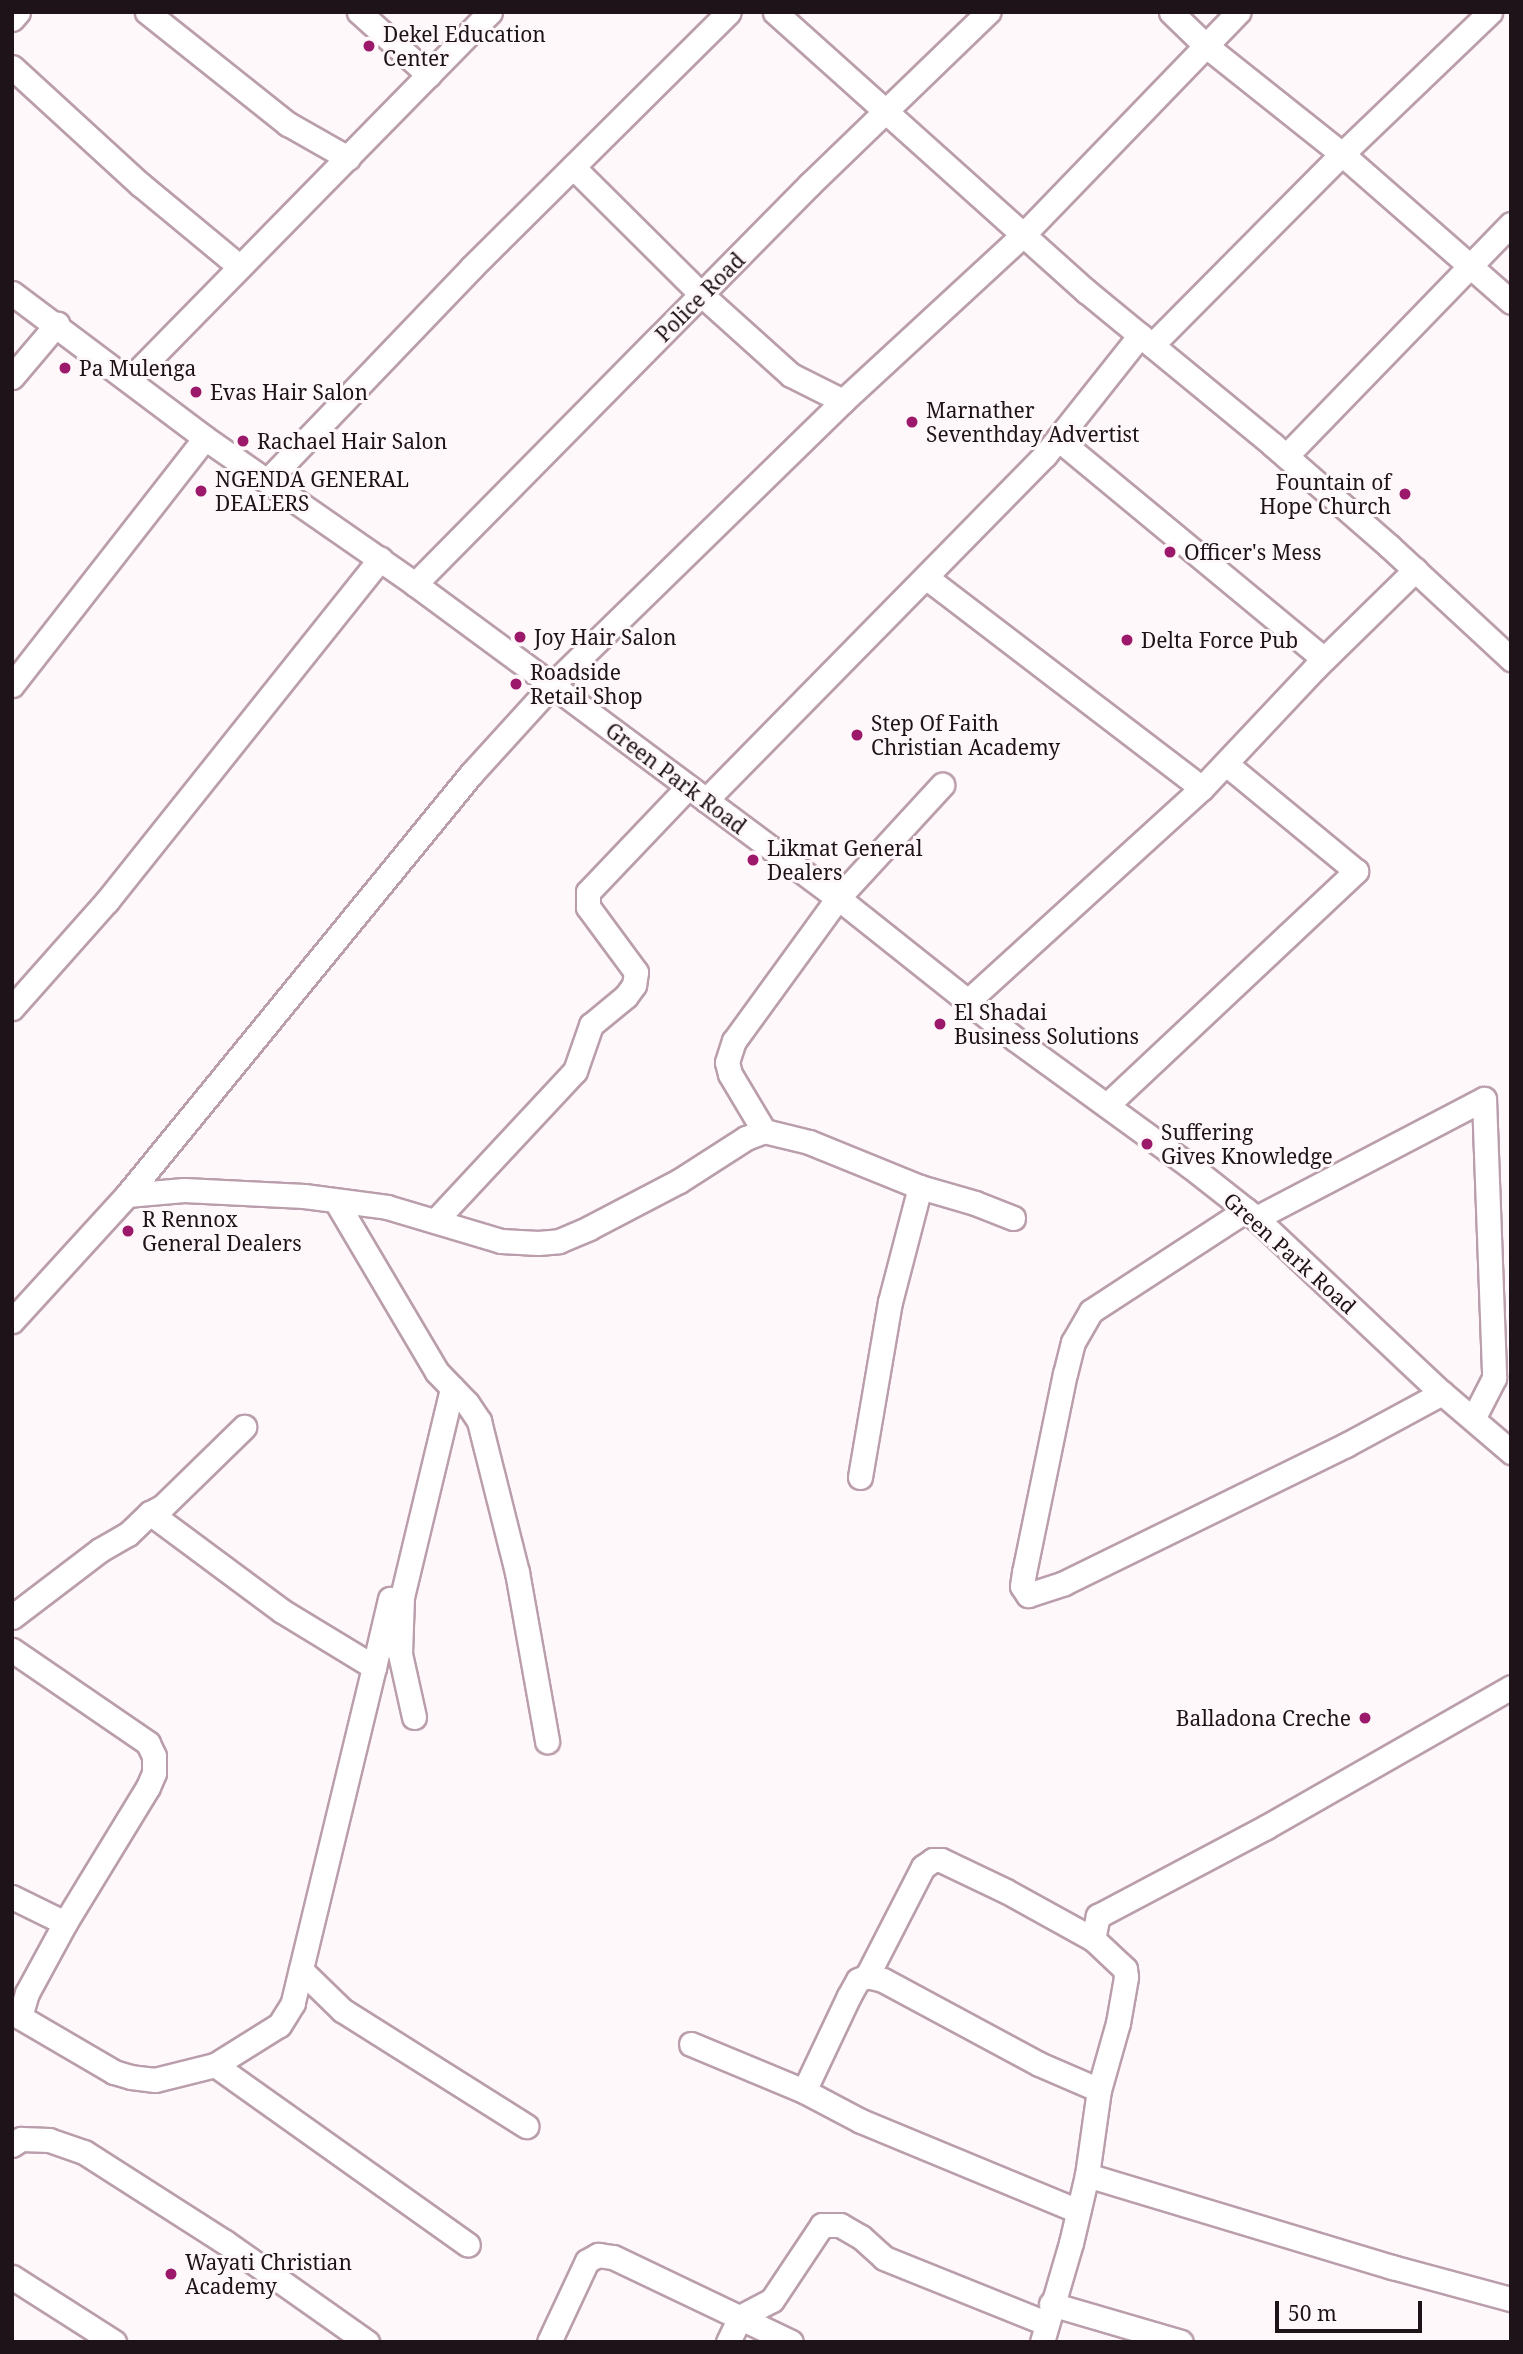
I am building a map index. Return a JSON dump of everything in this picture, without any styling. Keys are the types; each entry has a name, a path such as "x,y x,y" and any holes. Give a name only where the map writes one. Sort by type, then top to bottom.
{"street":[{"path":"12,19 18,12"},
{"path":"147,12 288,124 348,158"},
{"path":"359,12 429,75"},
{"path":"130,379 490,12"},
{"path":"268,480 471,268 729,12"},
{"path":"775,12 884,113 1023,235 1286,456 1511,659"},
{"name":"Police Road","path":"415,584 988,12"},
{"path":"1171,12 1205,45 1342,154 1511,302"},
{"path":"12,1321 127,1195 471,774 552,685 843,401 1023,235 1238,12"},
{"path":"706,800 927,578 1058,439 1146,340 1490,12"},
{"path":"12,67 141,185 239,266"},
{"path":"573,167 702,295 791,375 843,401"},
{"path":"1286,456 1511,224"},
{"name":"Green Park Road","path":"12,293 57,324 205,438 380,559 552,685 838,898 968,1001 1251,1214 1442,1394 1511,1452"},
{"path":"12,377 57,324"},
{"path":"12,685 205,438"},
{"path":"1058,439 1324,659"},
{"path":"12,1008 107,901 380,559"},
{"path":"968,1001 1226,765 1324,659 1415,570"},
{"path":"927,578 1202,788"},
{"path":"1107,1105 1356,871 1226,765"},
{"path":"764,1131 730,1074 727,1062 734,1041 838,898 942,785"},
{"path":"435,1222 575,1071 591,1025 634,985 635,972 589,907 588,892 688,787"},
{"path":"1442,1394 1346,1445 1064,1583 1028,1595 1022,1586 1065,1373 1073,1342 1091,1311 1251,1214 1484,1099 1494,1378 1473,1419"},
{"path":"127,1195 184,1190 304,1196 337,1203 387,1207 501,1241 559,1241 679,1181 746,1138 764,1131 809,1142 920,1187 975,1203 1013,1218"},
{"path":"860,1477 890,1302 920,1187"},
{"path":"337,1203 437,1371 467,1403 479,1421 517,1572 547,1741"},
{"path":"414,1717 400,1654 402,1597 452,1388"},
{"path":"12,1617 100,1550 128,1534 150,1513 162,1507 244,1427"},
{"path":"12,1650 148,1743 154,1756 154,1773 148,1787 65,1923 16,2015 114,2072 131,2077 155,2080 215,2065 279,2025 293,2003 413,1505"},
{"path":"150,1513 282,1611 374,1667"},
{"path":"1093,1939 1098,1916 1266,1827 1511,1687"},
{"path":"804,2091 849,1996 859,1980 867,1976 923,1867 933,1860 941,1860 1006,1891 1093,1939 1125,1969 1118,2022 1099,2090 1087,2175 1071,2243 1046,2323"},
{"path":"12,1897 65,1923"},
{"path":"301,1970 342,2010 526,2126"},
{"path":"867,1976 883,1980 1039,2064 1099,2090"},
{"path":"691,2044 804,2091 861,2121 1077,2211"},
{"path":"215,2065 468,2245"},
{"path":"12,2145 21,2139 49,2140 84,2152 225,2242 367,2342"},
{"path":"1087,2175 1392,2267 1511,2299"},
{"path":"728,2342 740,2317 772,2300 822,2225 840,2225 861,2237 884,2258 1046,2323 1181,2342"},
{"path":"549,2342 587,2261 598,2255 613,2257 791,2342"},
{"path":"12,2277 114,2342"}],"place":[{"name":"Dekel Education Center","path":"369,46"},
{"name":"Pa Mulenga","path":"65,368"},
{"name":"Evas Hair Salon","path":"196,392"},
{"name":"Marnather Seventhday Advertist","path":"912,422"},
{"name":"Rachael Hair Salon","path":"243,441"},
{"name":"NGENDA GENERAL DEALERS","path":"201,491"},
{"name":"Fountain of Hope Church","path":"1405,494"},
{"name":"Officer's Mess","path":"1170,552"},
{"name":"Joy Hair Salon","path":"520,637"},
{"name":"Delta Force Pub","path":"1127,640"},
{"name":"Roadside Retail Shop","path":"516,684"},
{"name":"Step Of Faith Christian Academy","path":"857,735"},
{"name":"Likmat General Dealers","path":"753,860"},
{"name":"El Shadai Business Solutions","path":"940,1024"},
{"name":"Suffering Gives Knowledge","path":"1147,1144"},
{"name":"R Rennox General Dealers","path":"128,1231"},
{"name":"Balladona Creche","path":"1365,1718"},
{"name":"Wayati Christian Academy","path":"171,2274"}]}
